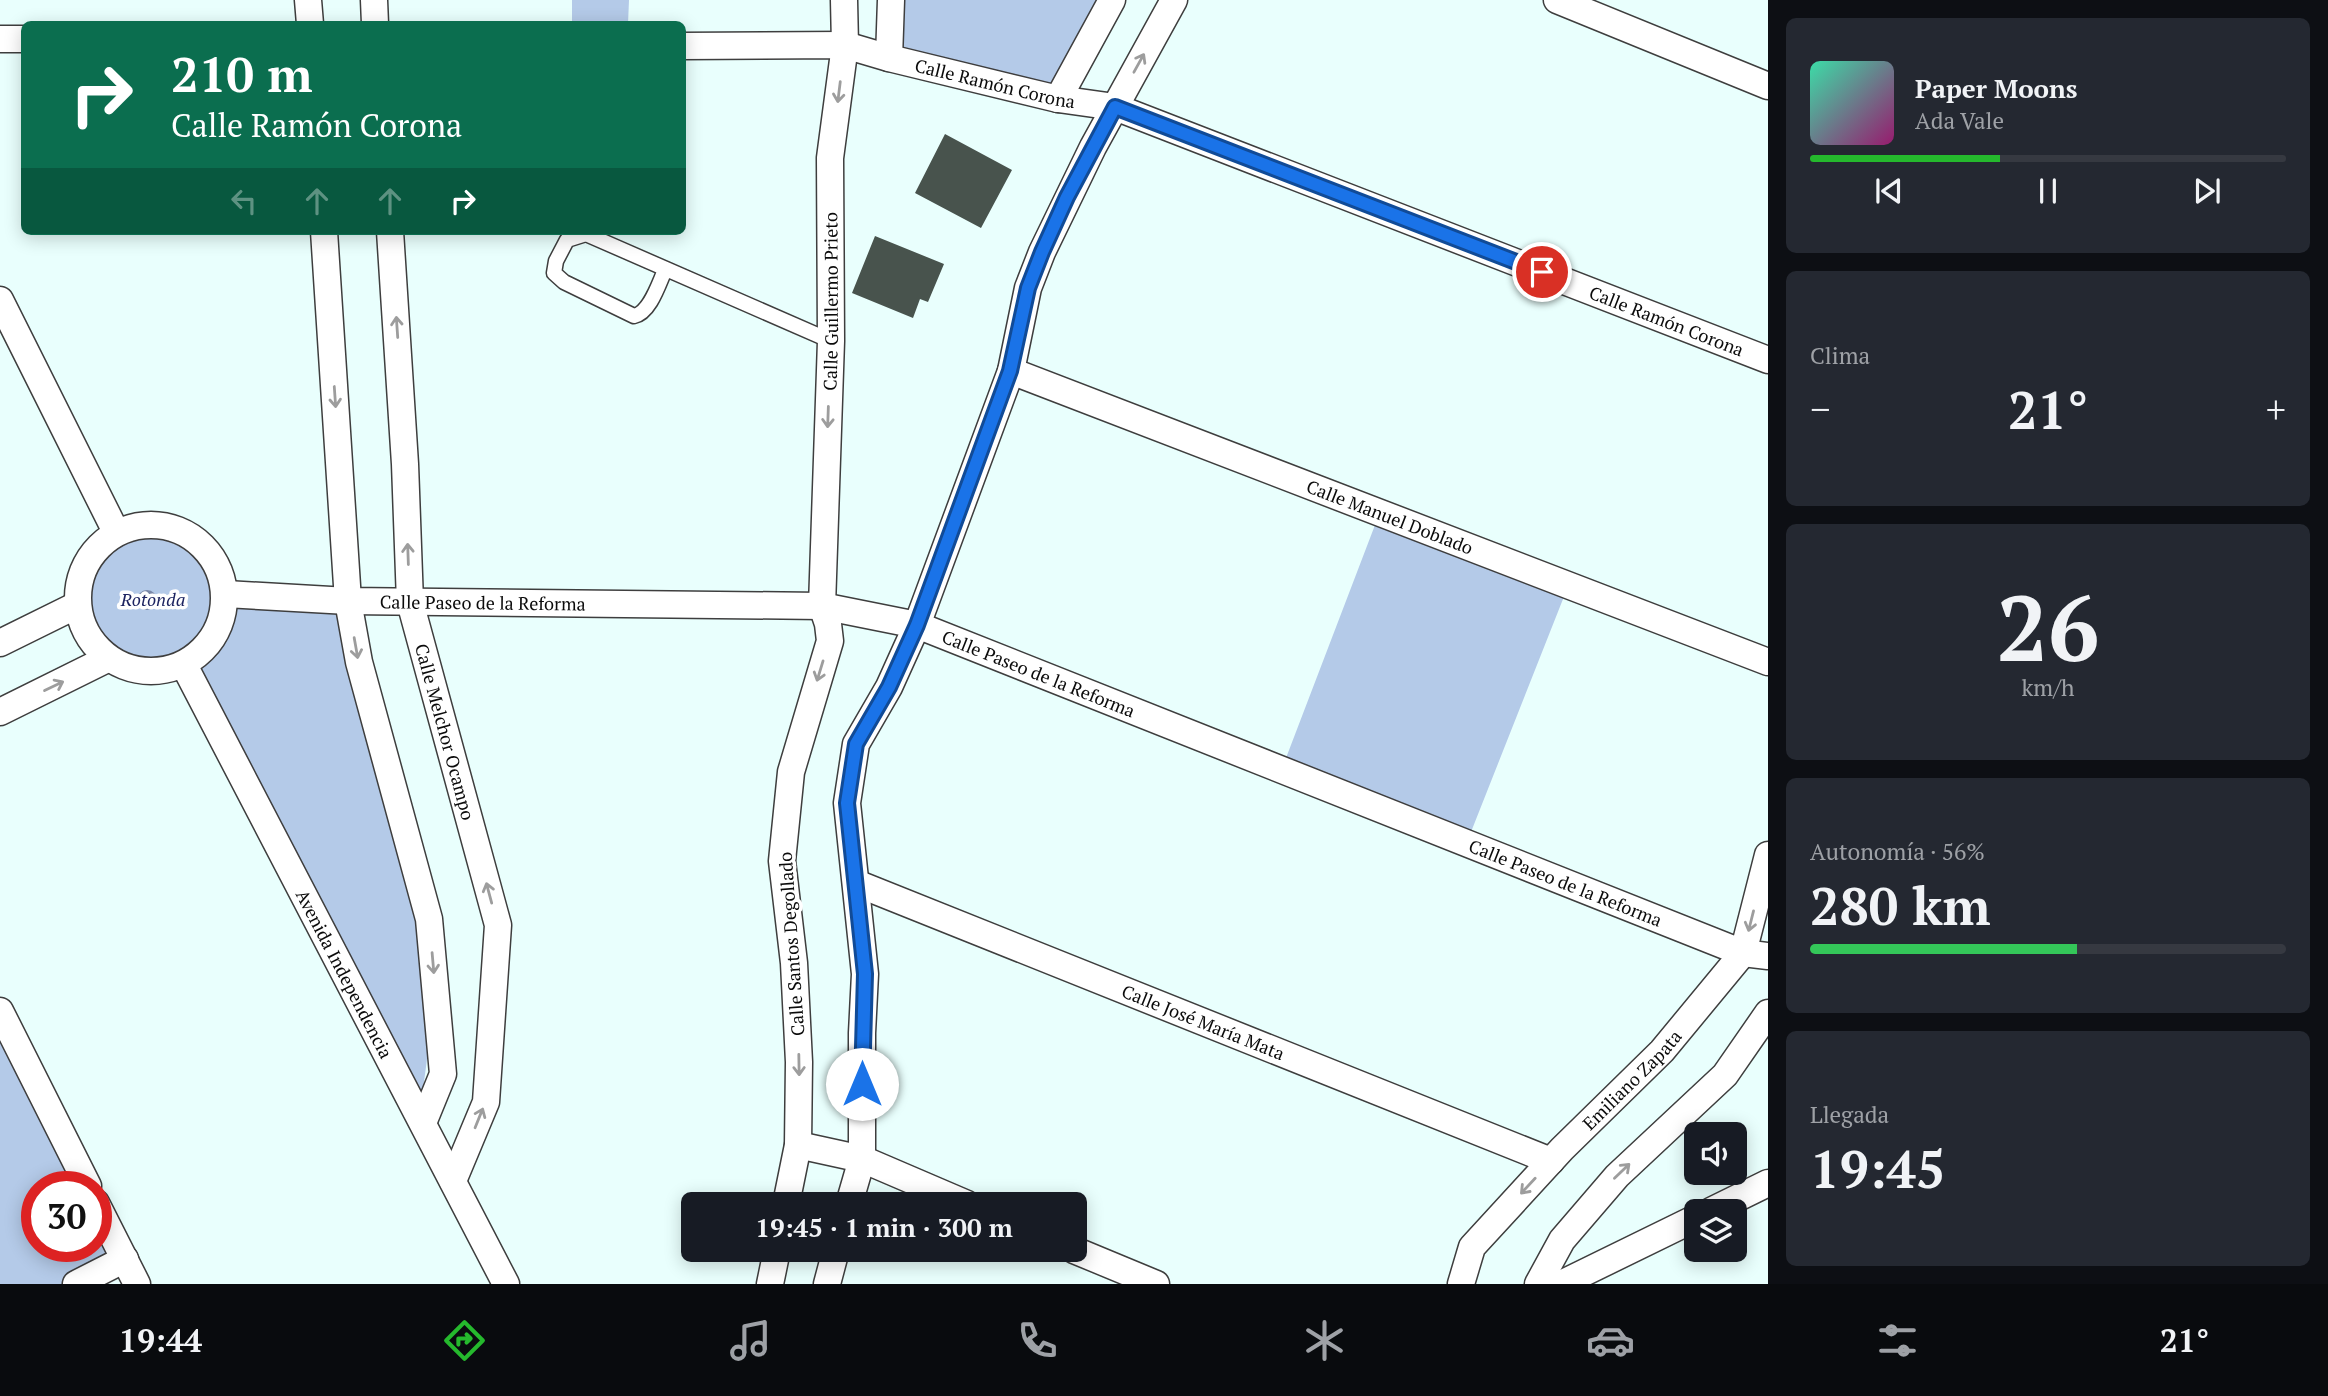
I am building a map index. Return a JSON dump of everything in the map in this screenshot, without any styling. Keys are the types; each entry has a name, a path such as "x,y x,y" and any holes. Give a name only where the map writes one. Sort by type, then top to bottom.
{"street":[{"path":"308,0 310,21"},
{"path":"374,0 375,21"},
{"name":"Calle Guillermo Prieto","path":"822,606 831,341 830,158 845,45 845,0"},
{"path":"889,58 891,0"},
{"path":"1058,99 1112,0"},
{"path":"852,1192 862,1159 865,974 847,803 856,744 889,687 917,625 1010,371 1028,288 1038,264 1067,197 1174,0"},
{"path":"1557,0 1768,86"},
{"path":"0,38 21,39"},
{"name":"Calle Ramón Corona","path":"686,46 845,45 1058,99 1115,107 1768,359"},
{"path":"324,235 348,601 359,662 429,919 443,1074 423,1123"},
{"name":"Calle Melchor Ocampo","path":"390,235 404,451 410,602 498,925 485,1102 453,1181"},
{"path":"0,300 116,532"},
{"name":"Calle Manuel Doblado","path":"1010,371 1768,662"},
{"path":"152,522 188,532 215,558 226,594 215,636 184,665 146,673 107,659 86,635 76,604 86,562 116,532 152,522"},
{"name":"Calle Paseo de la Reforma","path":"226,594 348,601 822,606 917,625 1756,954"},
{"path":"0,643 76,604"},
{"name":"Calle Santos Degollado","path":"788,1192 798,1145 799,1062 795,988 782,861 791,772 830,641 822,606"},
{"path":"0,712 107,659"},
{"name":"Avenida Independencia","path":"184,665 506,1284"},
{"name":"Emiliano Zapata","path":"1461,1284 1472,1247 1551,1161 1756,954 1768,855"},
{"name":"Calle José María Mata","path":"856,883 1551,1161"},
{"path":"0,1011 80,1171"},
{"path":"1538,1284 1562,1240 1577,1222 1617,1176 1725,1075 1768,1013"},
{"path":"798,1145 862,1159 939,1192"},
{"path":"1735,1199 1768,1183"},
{"path":"1561,1284 1684,1224"},
{"path":"112,1234 137,1284"},
{"path":"1087,1255 1156,1284"},
{"path":"76,1284 125,1259"},
{"path":"770,1284 775,1262"},
{"path":"827,1284 833,1262"}],"lane":[{"path":"583,235 567,240 556,261 554,273 564,282 634,316 640,315 646,308 666,270"},
{"path":"588,235 831,341"}],"green space":[{"path":"572,0 629,0 628,21 572,21"},
{"path":"891,0 1112,0 1058,99 889,58"},
{"path":"1375,525 1565,594 1471,832 1286,758"},
{"name":"Rotonda","path":"147,528 172,528 213,560 221,595 214,628 201,646 184,660 146,667 123,662 99,645 89,629 82,606 91,562 133,532"},
{"path":"234,600 348,603 411,873 433,1013 421,1105 189,668 222,633"},
{"path":"0,1011 80,1171 21,1171 21,1262 112,1262 112,1234 125,1259 76,1284 0,1284"}],"building":[{"path":"945,134 1012,170 981,228 915,193"},
{"path":"875,236 944,264 928,302 920,299 913,318 852,293"}],"route":[{"path":"862,1084 865,974 847,803 856,744 889,687 917,625 1010,371 1028,288 1042,252 1067,197 1115,107 1542,272"}]}
